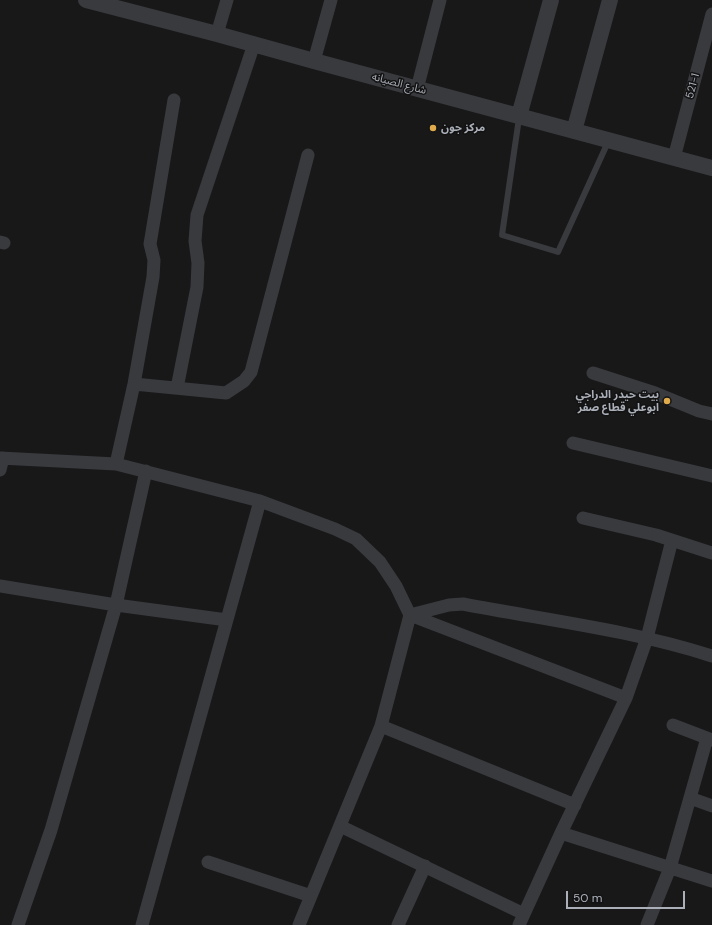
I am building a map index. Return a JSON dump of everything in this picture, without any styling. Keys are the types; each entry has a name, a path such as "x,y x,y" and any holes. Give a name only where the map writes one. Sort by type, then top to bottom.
{"street":[{"name":"شارع الصيانه","path":"86,0 119,4 314,62 712,168"},
{"path":"217,34 227,0"},
{"path":"314,62 331,0"},
{"path":"417,89 440,0"},
{"path":"519,116 551,0"},
{"path":"574,131 610,0"},
{"name":"521-1","path":"674,158 712,14"},
{"path":"177,388 197,287 197,215 254,44"},
{"path":"116,464 134,384 154,267 150,244 174,100"},
{"path":"134,384 226,393 244,381 252,372 308,155"},
{"path":"593,374 655,392 699,411 712,414"},
{"path":"573,443 712,476"},
{"path":"1,462 116,464 260,501 335,528 356,539 380,562 396,586 410,615 381,726 299,925"},
{"path":"18,925 51,830 116,605 146,471"},
{"path":"142,925 260,501"},
{"path":"583,518 656,534 712,553"},
{"path":"340,826 425,866 522,919 561,833 626,698 647,638 672,540"},
{"path":"0,586 116,605 227,620"},
{"path":"410,615 449,605 463,604 647,638 684,647 712,656"},
{"path":"410,615 626,698"},
{"path":"647,925 670,868 690,798 710,739 673,725"},
{"path":"381,726 575,805"},
{"path":"690,798 712,806"},
{"path":"561,833 712,881"},
{"path":"208,862 311,896"},
{"path":"398,925 425,866"}],"lane":[{"path":"519,116 502,235 558,252 608,140"}],"place":[{"name":"مركز جون","path":"433,128"},
{"name":"بيت حيدر الدراجي ابوعلي قطاع صفر","path":"667,401"}]}
